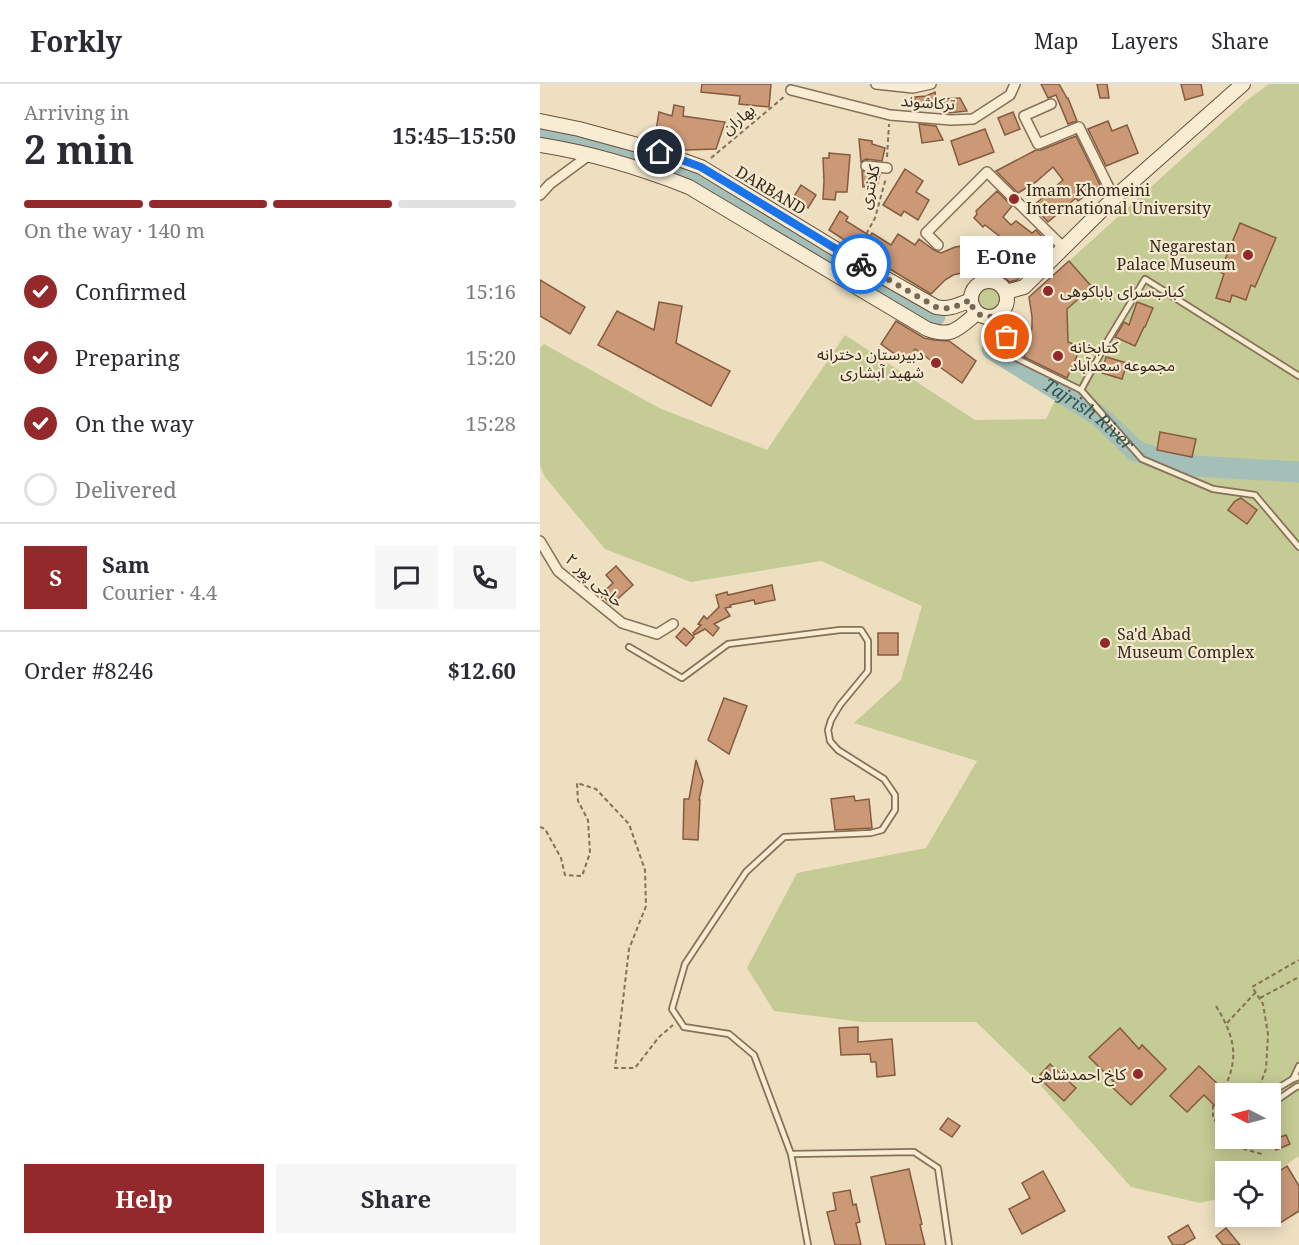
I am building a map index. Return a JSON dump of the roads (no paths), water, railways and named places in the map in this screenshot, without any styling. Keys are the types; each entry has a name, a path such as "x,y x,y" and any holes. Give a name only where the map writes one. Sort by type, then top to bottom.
{"main road":[{"path":"1006,292 1024,287 1114,198 1243,84"},
{"name":"DARBAND","path":"540,121 645,147 701,167 936,307 951,309 970,300"},
{"path":"540,145 638,168 689,187 927,329 942,333 955,332 976,313"},
{"path":"638,168 650,163 652,156 645,147"},
{"path":"667,178 663,172 664,164 669,159 675,158"},
{"path":"988,281 999,284 1006,292 1007,303 1006,308 998,315 987,318 976,313 970,300 977,285 988,281"}],"street":[{"path":"876,84 913,88 931,84"},
{"name":"ترکاشوند","path":"791,90 890,115 951,120 973,119 1010,95 1015,84"},
{"path":"1051,104 1024,116 1038,144 1079,127 1114,198"},
{"path":"540,195 550,184 588,156"},
{"path":"866,166 887,168"},
{"path":"938,245 926,233 987,172 1064,248"},
{"name":"حاجی پور ۲","path":"540,541 558,571 622,623 657,634 673,624"}],"lane":[{"path":"1081,390 1145,279 1299,376"},
{"path":"998,315 1016,358 1081,390 1142,459 1213,489 1255,495 1299,547"},
{"path":"629,647 682,678 728,644 840,630 861,630 868,641 868,671 840,705 828,730 830,741 838,750 884,779 895,795 895,810 882,830 871,833 784,837 746,872 685,964 672,1009 684,1027 729,1034 754,1055 791,1154 808,1245"},
{"path":"1281,1087 1296,1078 1299,1066"},
{"path":"1281,1097 1299,1086"},
{"path":"791,1154 914,1152 938,1168 950,1245"}],"waterway":[{"name":"Tajrish River","path":"540,130 682,171 935,316"},
{"name":"Tajrish River","path":"992,349 1099,416 1136,451 1178,465 1299,472"}],"place":[{"name":"Imam Khomeini International University","path":"1014,199"},
{"name":"Negarestan Palace Museum","path":"1248,255"},
{"name":"کباب‌سرای باباکوهی","path":"1048,291"},
{"name":"E-One","path":"1007,337"},
{"name":"کتابخانه مجموعه سعدآباد","path":"1058,356"},
{"name":"دبیرستان دخترانه شهید آبشاری","path":"936,363"},
{"name":"Sa'd Abad Museum Complex","path":"1105,643"},
{"name":"کاخ احمدشاهی","path":"1138,1074"}]}
